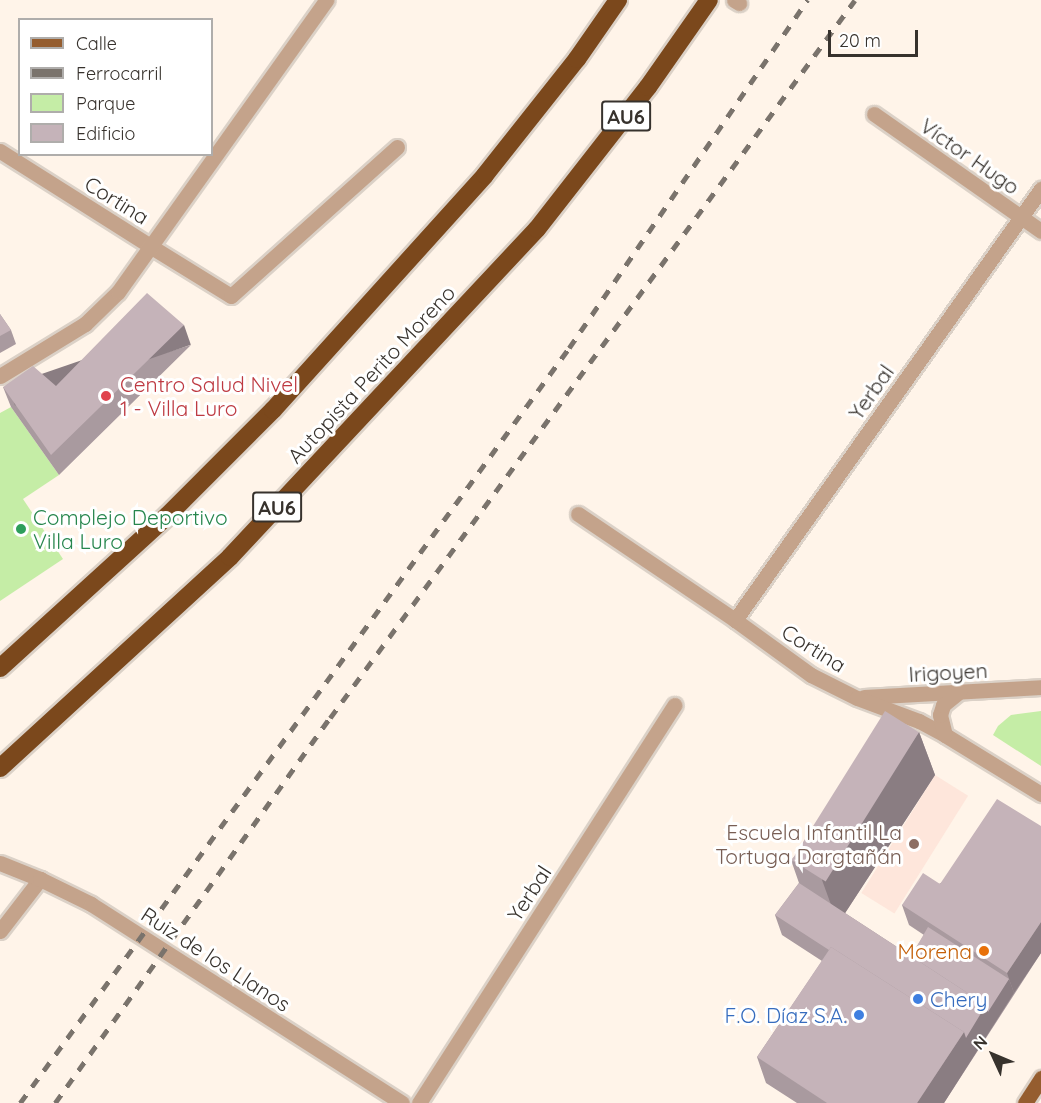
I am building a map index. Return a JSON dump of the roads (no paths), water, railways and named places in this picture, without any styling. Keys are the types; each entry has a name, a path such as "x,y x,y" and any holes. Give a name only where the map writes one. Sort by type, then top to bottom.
{"highway":[{"path":"0,668 168,515 273,410 485,175 577,59 618,0"},
{"name":"Autopista Perito Moreno","path":"0,768 230,557 529,238 648,87 709,0"}],"main road":[{"path":"1025,1103 1041,1078"}],"street":[{"path":"0,376 85,324 118,291 326,0"},
{"name":"Víctor Hugo","path":"874,114 1041,231"},
{"name":"Cortina","path":"0,152 231,296 397,147"},
{"name":"Yerbal","path":"735,620 1041,189"},
{"name":"Cortina","path":"578,514 735,620 811,675 857,698 919,721 1041,794"},
{"name":"Irigoyen","path":"857,698 1041,687"},
{"path":"945,735 940,715 944,705 959,692"},
{"name":"Yerbal","path":"419,1103 675,705"},
{"name":"Ruiz de los Llanos","path":"0,863 40,879 91,904 402,1103"},
{"path":"0,931 40,879"}],"railway":[{"path":"20,1103 569,348 807,0"},
{"path":"55,1103 330,718 855,0"}],"place":[{"name":"Centro Salud Nivel 1 - Villa Luro","path":"106,396"},
{"name":"Complejo Deportivo Villa Luro","path":"21,529"},
{"name":"Escuela Infantil La Tortuga Dargtañán","path":"914,844"},
{"name":"Morena","path":"984,951"},
{"name":"Chery","path":"918,999"},
{"name":"F.O. Díaz S.A.","path":"859,1015"}]}
